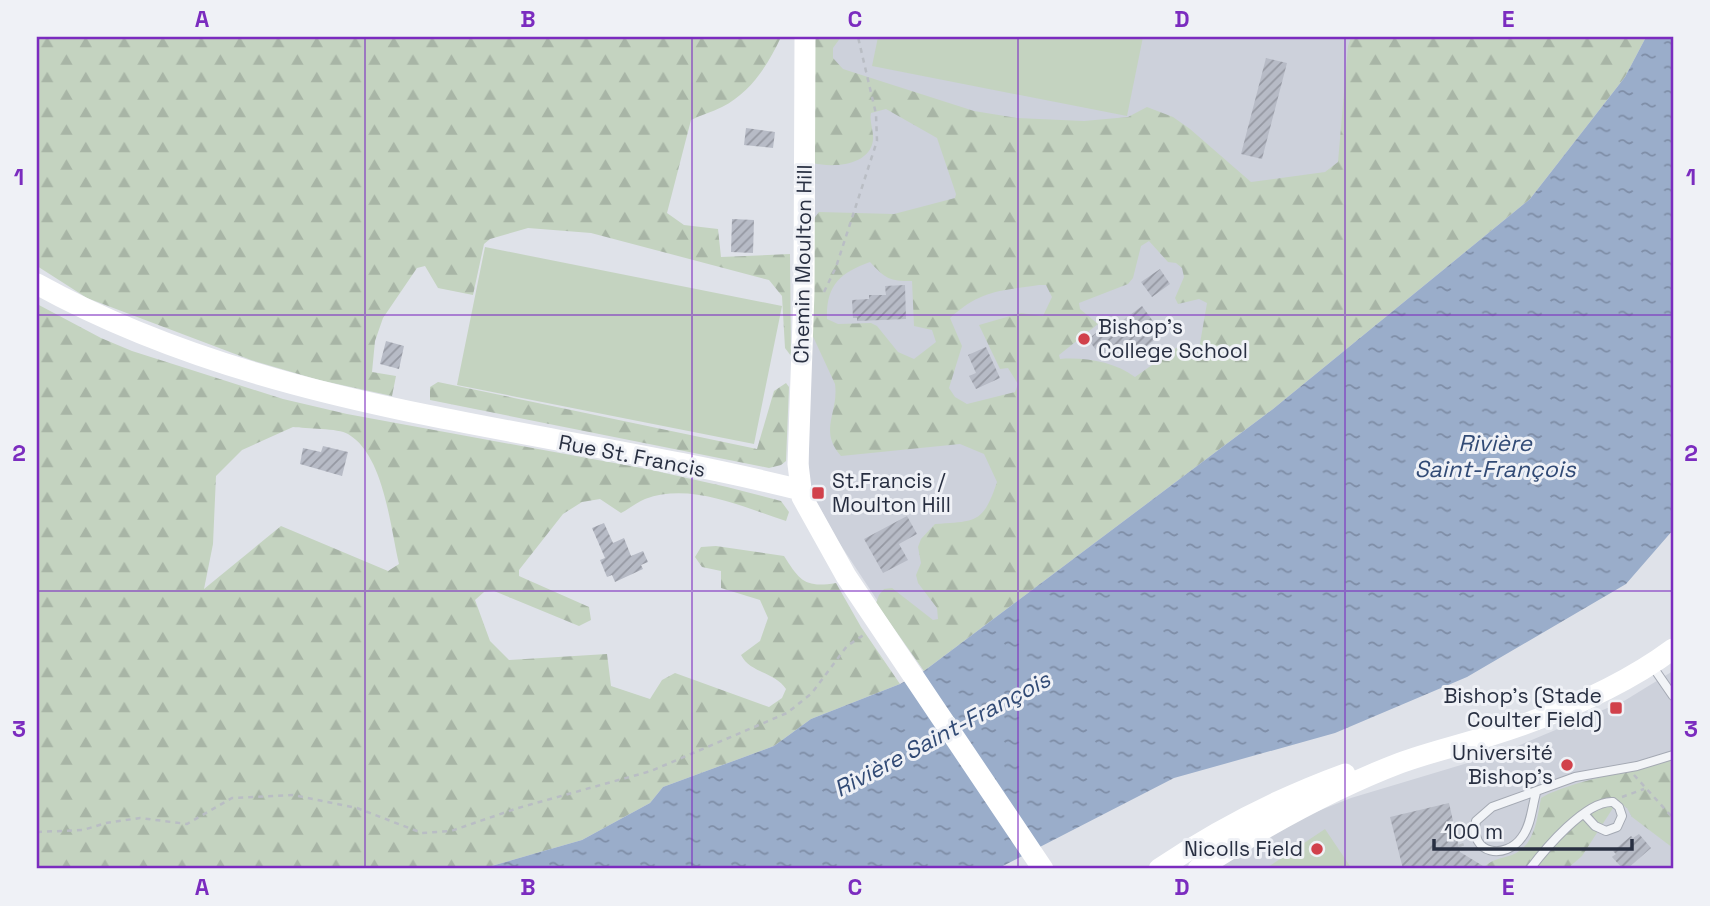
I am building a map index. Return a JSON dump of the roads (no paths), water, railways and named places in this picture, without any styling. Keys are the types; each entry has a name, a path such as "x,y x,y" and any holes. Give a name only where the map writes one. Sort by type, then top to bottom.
{"street":[{"name":"Chemin Moulton Hill","path":"801,490 798,464 804,292 805,37"},
{"name":"Rue St. Francis","path":"37,284 99,317 167,346 317,392 801,490"},
{"path":"801,490 806,507 833,554 901,660 1042,868"},
{"path":"1198,869 1293,813 1349,785 1402,763 1568,708 1651,664 1673,649"},
{"path":"1159,869 1243,818 1315,785 1345,774 1402,763"}],"lane":[{"path":"1651,664 1673,696"},
{"path":"1536,793 1527,828 1519,841 1505,850 1484,849 1480,846 1475,834 1476,821 1492,807 1576,777 1673,755"},
{"path":"1530,869 1543,852 1584,814 1597,804 1609,802 1619,807 1622,816 1621,822 1612,830 1601,830 1584,814"}],"water":[{"name":"Rivière Saint-François","path":"1646,37 1673,37 1673,530 1626,584 1467,677 1335,733 1174,778 997,869 481,869 582,840 650,803 663,787 774,746 811,719 900,684 924,671 1273,409 1530,199 1625,77"}],"place":[{"name":"Bishop's College School","path":"1084,339"},
{"name":"St.Francis / Moulton Hill","path":"818,493"},
{"name":"Bishop's (Stade Coulter Field)","path":"1616,708"},
{"name":"Université Bishop's","path":"1567,765"},
{"name":"Nicolls Field","path":"1317,849"}]}
